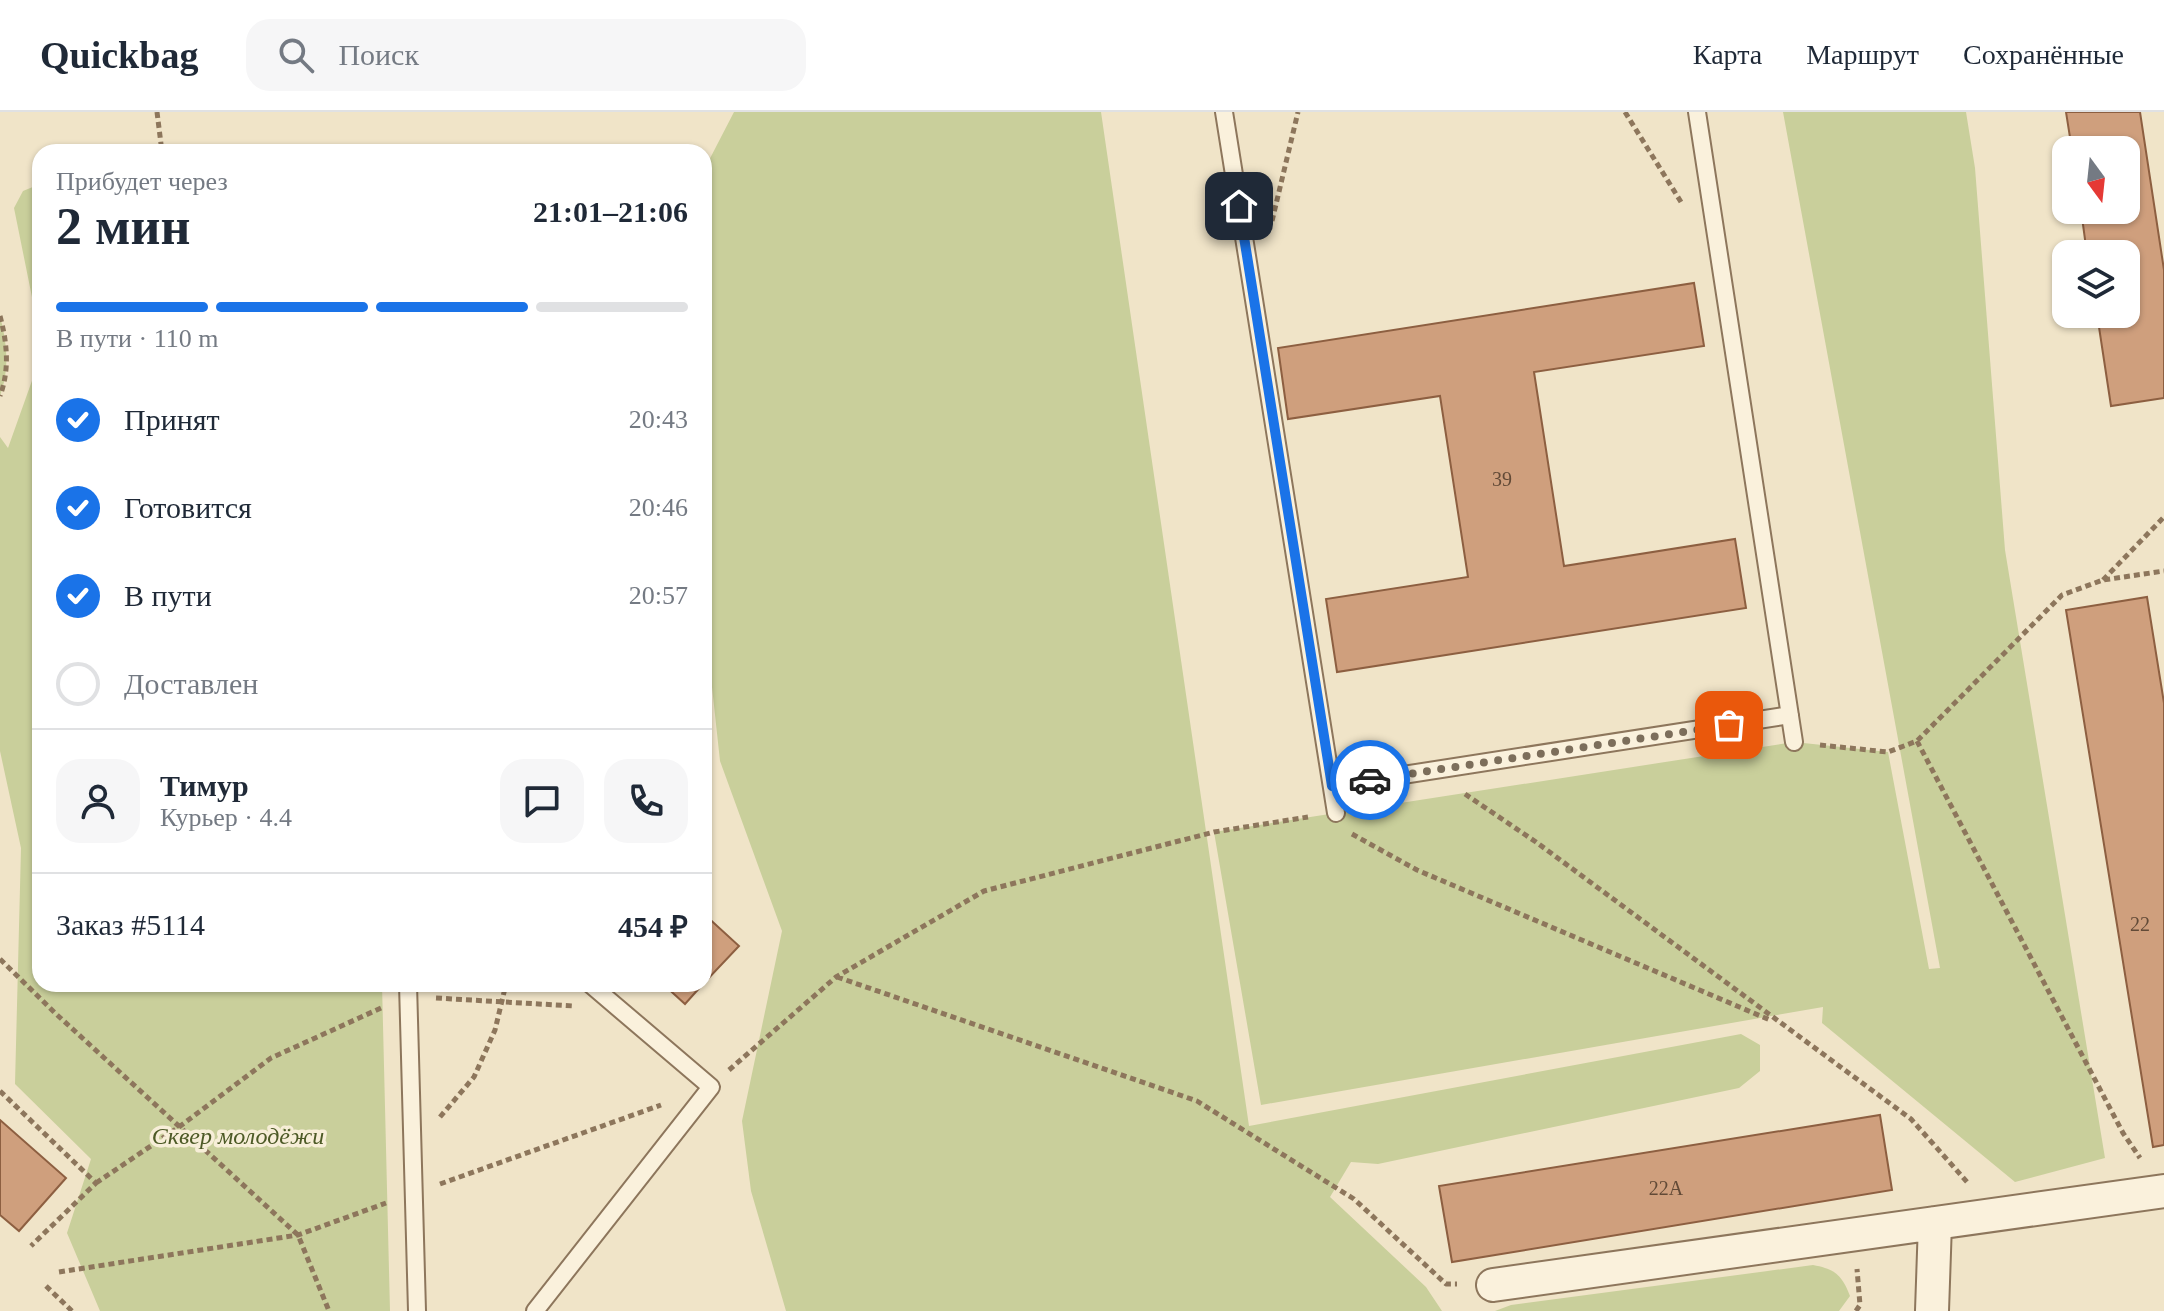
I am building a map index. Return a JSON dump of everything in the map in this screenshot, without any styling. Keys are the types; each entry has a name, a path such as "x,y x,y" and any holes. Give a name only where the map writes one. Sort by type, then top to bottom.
{"street":[{"path":"1493,1285 2164,1191"},
{"path":"1932,1311 1935,1223"}],"lane":[{"path":"1224,112 1336,813"},
{"path":"1697,112 1794,742"},
{"path":"1332,786 1790,715"},
{"path":"408,992 417,1311"},
{"path":"535,1311 711,1087 599,992"}],"path":[{"path":"157,112 161,144"},
{"path":"1270,227 1298,112"},
{"path":"1625,112 1681,202"},
{"path":"0,316 6,339 7,365 0,396"},
{"path":"2103,580 2164,517"},
{"path":"1917,741 2123,1133 2164,1191"},
{"path":"1465,793 1911,1119 1996,1215"},
{"path":"1348,831 1417,870 1778,1023"},
{"path":"711,1087 836,977 984,891 1214,832"},
{"path":"0,959 32,989"},
{"path":"836,977 1197,1101 1354,1199 1446,1284 1493,1285"},
{"path":"35,992 298,1235 329,1311"},
{"path":"31,1246 96,1183 179,1127 271,1058 404,992"},
{"path":"424,992 502,1002 619,1009"},
{"path":"411,1152 474,1077 495,1030 504,992"},
{"path":"0,1091 96,1183"},
{"path":"46,1286 72,1311"}],"green space":[{"path":"734,112 1101,112 1249,1126 1741,1034 1760,1045 1760,1071 1739,1088 1378,1164 1351,1162 1330,1197 1426,1287 1442,1311 786,1311 751,1191 742,1121 782,931 720,761 712,687 712,155"},
{"path":"1783,112 1966,112 1975,168 2005,550 2105,1158 2015,1182 1822,1023 1823,1007 1261,1105 1214,832 1794,742 1888,752 1929,969 1940,968"},
{"name":"Сквер молодёжи","path":"32,187 32,297 14,208 23,191"},
{"path":"0,316 6,356 0,396"},
{"name":"Сквер молодёжи","path":"32,381 32,992 382,992 390,1311 100,1311 67,1233 91,1159 15,1084 21,848 0,751 0,437 8,448"},
{"path":"1813,1265 1832,1271 1844,1283 1850,1296 1839,1311 1495,1311 1511,1305"}],"building":[{"path":"2066,112 2140,112 2164,270 2164,398 2111,406 2099,328 2140,328 2140,240 2085,240 2083,224 2140,224 2140,136 2070,136"},
{"path":"1694,283 1704,346 1534,372 1564,566 1735,539 1746,608 1337,672 1326,599 1468,577 1440,396 1288,419 1278,348"},
{"path":"2147,597 2164,703 2164,1145 2153,1147 2066,610"},
{"path":"712,921 739,946 712,975"},
{"path":"672,992 696,992 685,1004"},
{"path":"1880,1115 1892,1190 1452,1262 1439,1186"},
{"path":"0,1120 66,1178 19,1231 0,1215"}],"way so far":[{"path":"1370,780 1729,725"}],"route":[{"path":"1239,206 1332,786 1370,780"}]}
